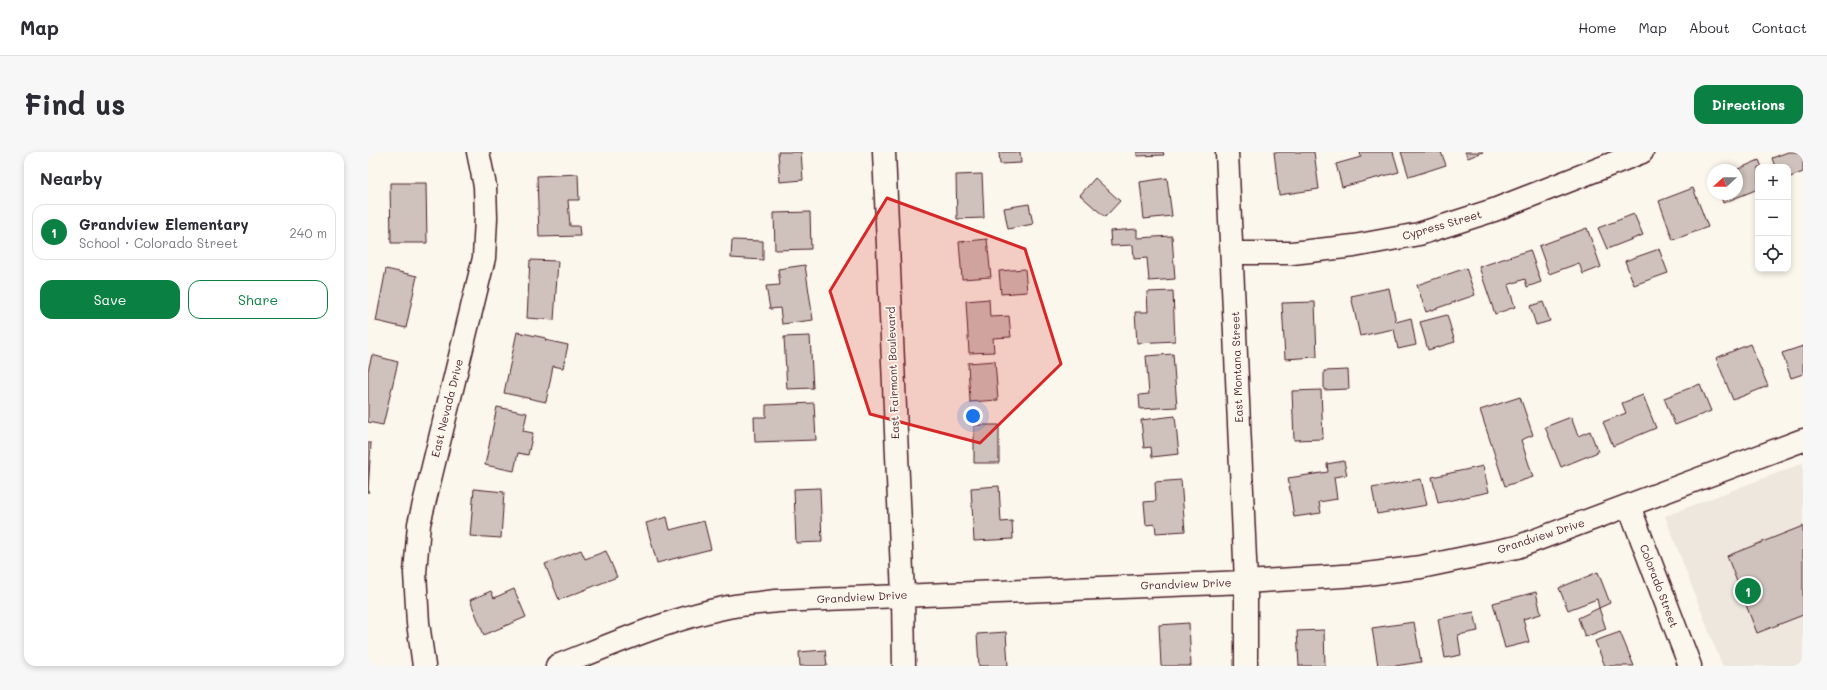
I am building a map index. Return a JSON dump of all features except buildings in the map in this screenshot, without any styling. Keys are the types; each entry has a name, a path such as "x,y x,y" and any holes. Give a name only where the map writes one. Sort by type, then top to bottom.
{"street":[{"name":"East Nevada Drive","path":"424,666 418,623 415,573 419,524 484,258 486,218 485,186 478,152"},
{"name":"East Fairmont Boulevard","path":"884,152 903,595 904,666"},
{"name":"East Montana Street","path":"1227,152 1246,582 1246,666"},
{"name":"Cypress Street","path":"1232,253 1292,252 1354,246 1419,234 1494,210 1642,152"},
{"name":"Grandview Drive","path":"558,666 632,637 691,617 728,607 777,601 1246,582 1359,575 1421,567 1484,555 1517,546 1629,506 1803,440"},
{"name":"Colorado Street","path":"1629,506 1690,666"}],"highlighted area":[{"path":"887,198 1025,249 1061,364 980,443 870,414 830,291"}],"shaded area":[{"path":"1803,463 1803,666 1722,666 1665,516"}],"place":[{"name":"Grandview Elementary","path":"1748,591"}]}
